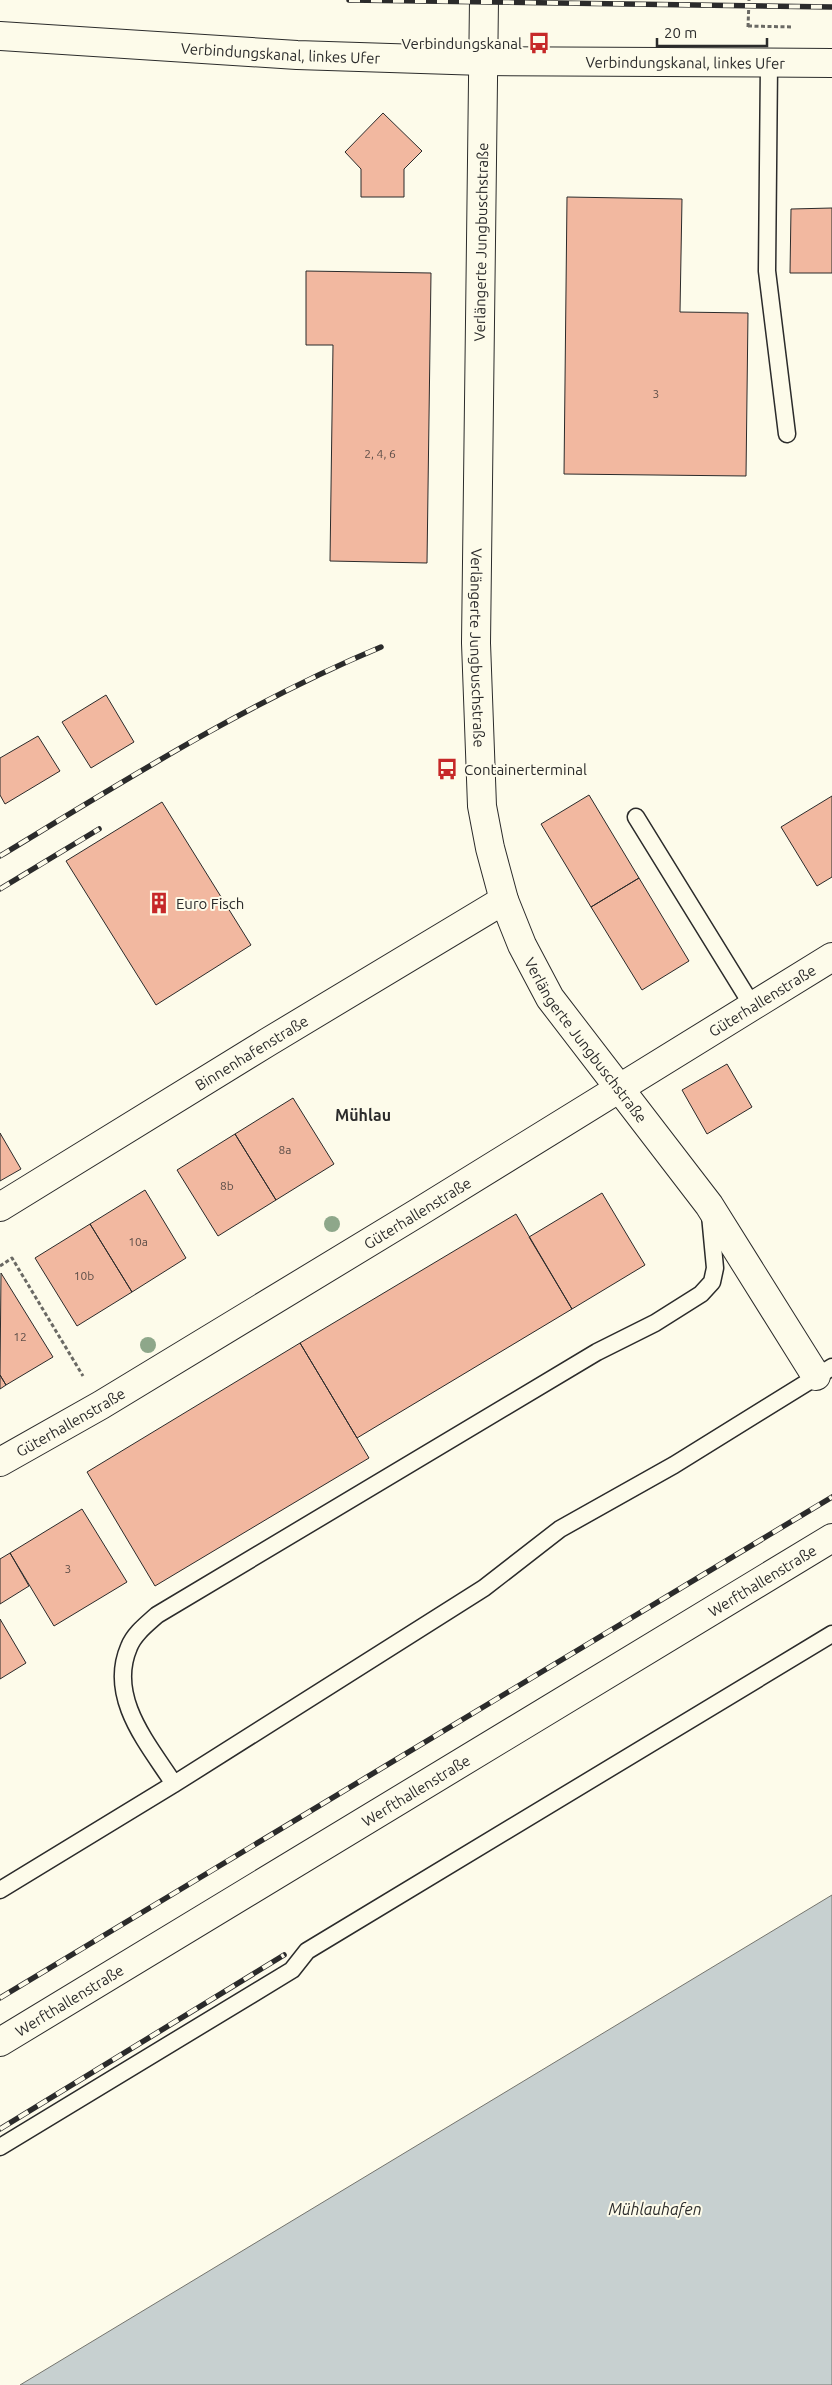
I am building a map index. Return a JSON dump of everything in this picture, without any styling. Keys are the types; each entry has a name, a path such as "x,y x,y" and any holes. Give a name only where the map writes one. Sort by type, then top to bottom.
{"street":[{"name":"Verlängerte Jungbuschstraße","path":"484,0 476,643 482,806 504,900 522,945 550,998 587,1050 620,1089 709,1205 824,1371"},
{"name":"Verbindungskanal, linkes Ufer","path":"0,36 297,55 483,61 832,63"},
{"name":"Binnenhafenstraße","path":"0,1207 504,900"},
{"name":"Güterhallenstraße","path":"0,1462 100,1404 620,1089 752,1005 832,957"},
{"name":"Werfthallenstraße","path":"0,2042 832,1538"}],"lane":[{"path":"769,64 767,271 787,434"},
{"path":"636,817 752,1005"},
{"path":"174,1784 132,1719 126,1698 123,1667 129,1646 140,1631 157,1616 373,1486 597,1352 655,1323 701,1294 712,1282 715,1268 709,1205"},
{"path":"0,1890 174,1784 484,1588 560,1529 674,1465 824,1371"},
{"path":"0,2147 292,1970 308,1951 832,1634"}],"path":[{"path":"748,26 749,0"},
{"path":"0,1266 12,1258 100,1404"}],"water":[{"name":"Mühlauhafen","path":"832,1895 832,2385 20,2385"}],"building":[{"path":"383,113 422,151 404,169 404,197 361,197 361,169 345,152"},
{"path":"567,197 682,199 680,312 748,313 746,476 564,474"},
{"path":"832,208 832,273 790,273 791,209"},
{"path":"306,271 431,273 427,563 330,561 333,345 306,345"},
{"path":"106,695 134,742 91,768 62,722"},
{"path":"38,736 60,771 5,804 0,795 0,758"},
{"path":"589,795 639,878 591,907 541,824"},
{"path":"832,796 832,877 817,886 781,827"},
{"name":"Euro Fisch","path":"162,802 251,945 156,1005 66,861"},
{"path":"639,878 689,961 642,990 591,907"},
{"path":"727,1064 752,1107 707,1134 682,1090"},
{"path":"293,1098 334,1164 276,1200 235,1134"},
{"path":"0,1133 21,1169 0,1181"},
{"path":"235,1134 276,1200 218,1236 177,1170"},
{"path":"145,1190 186,1258 132,1292 90,1224"},
{"path":"602,1193 645,1265 572,1309 529,1237"},
{"path":"516,1214 572,1309 357,1438 300,1343"},
{"path":"90,1224 132,1292 77,1326 35,1258"},
{"path":"1,1273 53,1357 6,1385 0,1375"},
{"path":"300,1343 369,1458 155,1586 87,1472"},
{"path":"0,1375 6,1385 0,1389"},
{"path":"82,1509 127,1582 54,1626 10,1553"},
{"path":"10,1553 29,1586 0,1604 0,1559"},
{"path":"0,1619 26,1663 0,1679"}],"railway":[{"path":"349,0 832,7"},
{"path":"0,856 234,718 331,669 381,647"},
{"path":"0,889 99,829"},
{"path":"0,1998 832,1497"},
{"path":"0,2129 284,1955"}],"place":[{"name":"Verbindungskanal","path":"539,43"},
{"name":"Containerterminal","path":"447,769"},
{"name":"Euro Fisch","path":"159,903"}],"district":[{"name":"Mühlau","path":"363,1115"}]}
